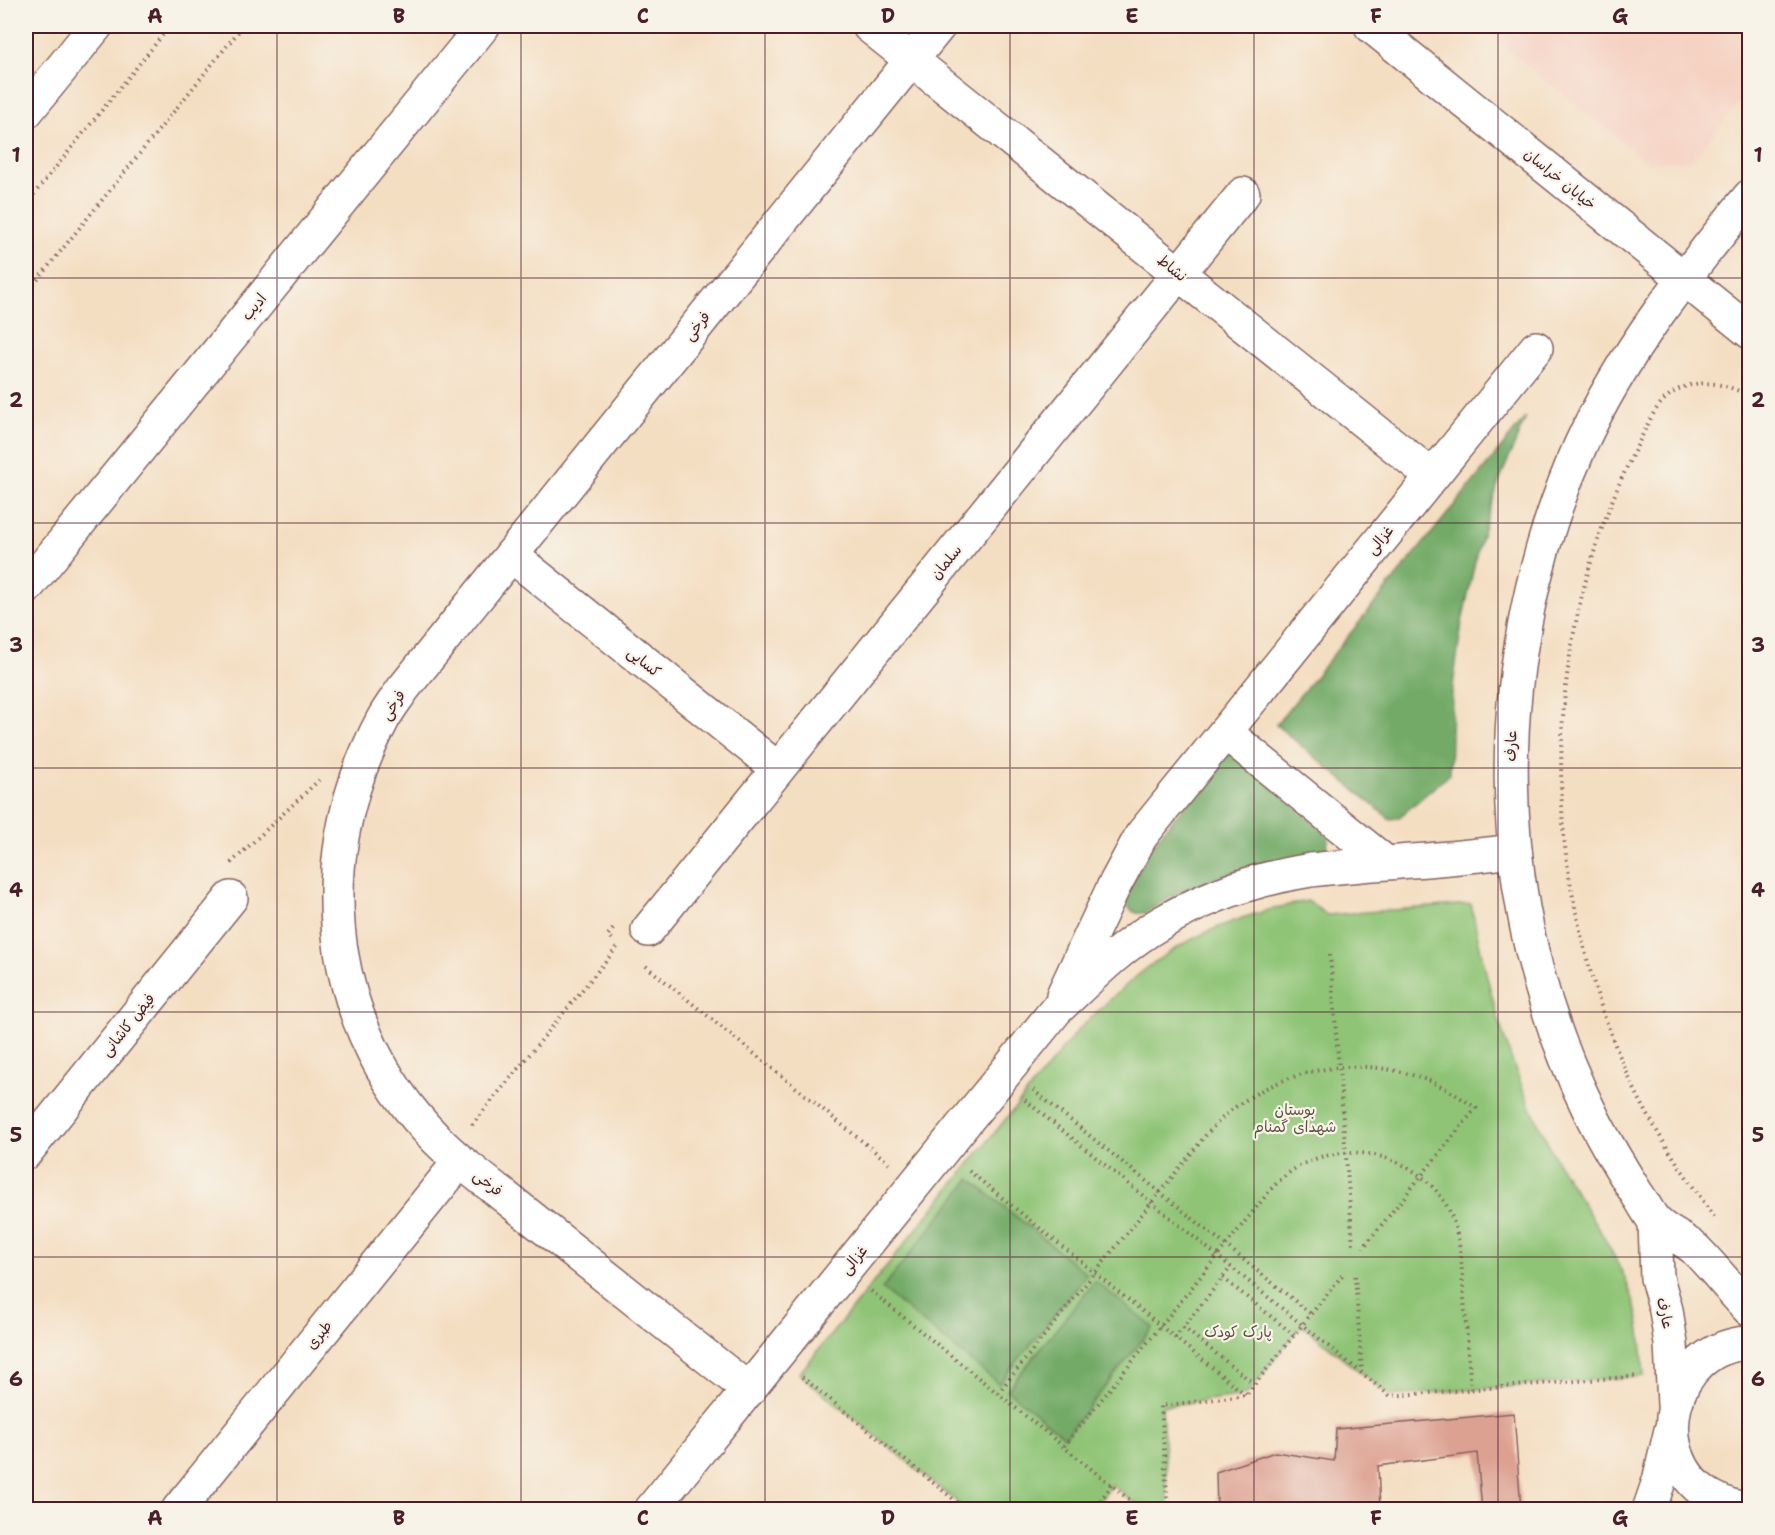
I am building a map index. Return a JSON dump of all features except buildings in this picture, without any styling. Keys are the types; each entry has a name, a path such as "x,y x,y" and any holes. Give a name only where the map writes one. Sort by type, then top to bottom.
{"street":[{"path":"26,112 96,26"},
{"name":"ادیب","path":"26,588 483,26"},
{"name":"نشاط","path":"869,26 1432,476"},
{"name":"فرخی","path":"749,1389 460,1161 420,1123 395,1090 374,1054 357,1016 339,938 336,899 338,861 353,786 384,717 404,689 939,26"},
{"name":"خیابان خراسان","path":"1371,26 1749,332"},
{"name":"سلمان","path":"638,941 1243,194"},
{"name":"عارف","path":"1749,196 1683,278 1625,362 1587,433 1556,505 1537,568 1522,633 1514,698 1510,765 1515,851 1521,897 1535,962 1554,1026 1578,1088 1608,1147 1655,1222 1693,1247 1749,1310"},
{"name":"غزالی","path":"1056,1010 1113,888 1141,836 1536,348"},
{"name":"کسایی","path":"511,555 778,770"},
{"path":"1225,732 1386,863"},
{"name":"غزالی","path":"651,1509 1056,1010 1104,964 1131,943 1195,904 1233,889 1271,878 1311,870 1515,851"},
{"name":"فیض کاشانی","path":"26,1152 231,898"},
{"name":"طبری","path":"178,1509 460,1161"},
{"name":"عارف","path":"1655,1222 1657,1278 1666,1310 1671,1344 1673,1417"},
{"path":"1649,1509 1659,1481 1683,1383 1698,1365 1718,1351 1749,1343"},
{"path":"1673,1417 1676,1452 1686,1473 1702,1491 1722,1503 1749,1509"}],"path":[{"path":"26,204 170,26"},
{"path":"26,294 243,26"},
{"path":"1721,1225 1684,1175 1652,1122 1624,1066 1602,1009 1584,950 1571,889 1564,827 1561,765 1564,703 1572,642 1586,581 1604,522 1627,464 1656,409 1666,397 1696,384 1711,383 1738,390 1749,398"},
{"path":"231,864 323,776"},
{"path":"608,935 619,944"},
{"path":"470,1128 619,944 638,941"},
{"path":"1330,955 1353,1245"},
{"path":"644,964 892,1166"},
{"path":"998,1393 1206,1135 1227,1113 1252,1095 1279,1081 1308,1071 1339,1067 1368,1067 1397,1071 1425,1079 1451,1091 1476,1108 1363,1248"},
{"path":"1030,1088 1311,1314"},
{"path":"1022,1098 1390,1395 1644,1376"},
{"path":"1064,1446 1272,1188 1287,1174 1305,1163 1345,1152 1386,1157 1404,1165 1436,1191 1448,1208 1460,1248 1471,1389"},
{"path":"965,1168 1246,1395"},
{"path":"1175,1338 1231,1267"},
{"path":"1168,1509 1161,1406 1246,1395 1344,1273"},
{"path":"1355,1276 1363,1373"},
{"path":"1223,1278 1294,1335"},
{"path":"868,1289 1142,1509"},
{"path":"1183,1328 1254,1384"},
{"path":"799,1374 967,1509"},
{"path":"1093,1509 1112,1485"}],"shaded area":[{"path":"1478,26 1749,26 1749,90 1692,161 1648,163"}],"green space":[{"path":"1526,417 1498,484 1477,552 1462,622 1452,693 1450,774 1398,818 1390,819 1276,725"},
{"path":"1230,749 1329,837 1326,849 1320,853 1230,873 1185,890 1146,913 1133,912 1128,907 1125,895 1153,844"},
{"name":"بوستان شهدای گمنام","path":"1308,901 1327,915 1471,904 1495,1009 1521,1085 1551,1151 1607,1243 1622,1271 1632,1297 1640,1330 1644,1376 1390,1396 1302,1325 1246,1395 1162,1406 1168,1509 1142,1509 1112,1485 1093,1509 967,1510 799,1374 1078,1030 1111,998 1165,955 1203,933 1244,917"},
{"path":"970,1179 1087,1274 999,1384 882,1289"},
{"path":"1095,1281 1153,1327 1065,1437 1007,1390"}],"park label":[{"name":"پارک کودک","path":"1238,1332"}]}
